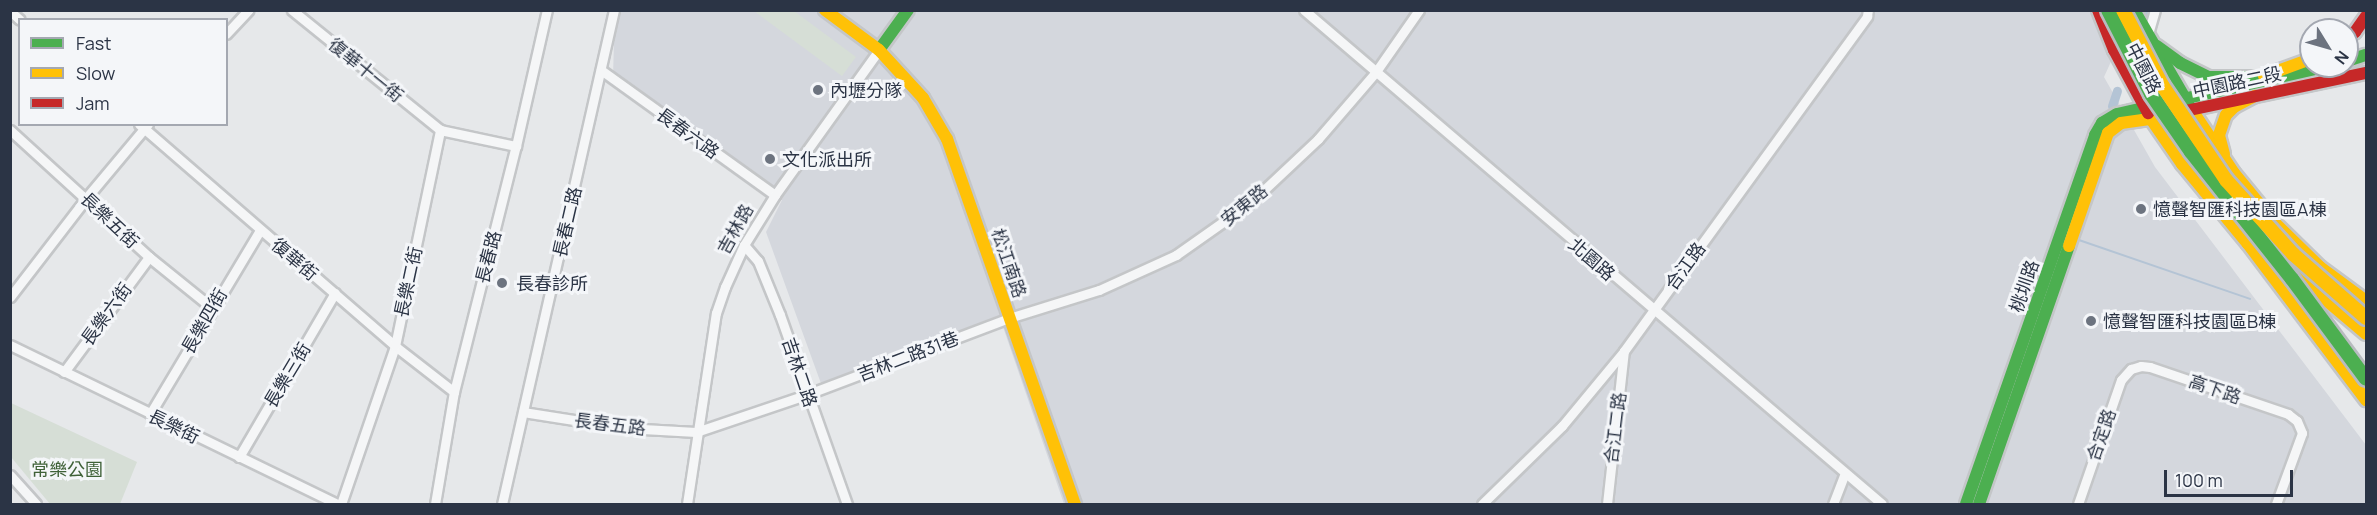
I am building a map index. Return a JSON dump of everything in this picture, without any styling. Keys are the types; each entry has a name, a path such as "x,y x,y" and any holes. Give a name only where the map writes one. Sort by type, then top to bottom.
{"main road":[{"name":"松江南路","path":"825,10 879,50 923,98 947,139 1075,504"},
{"name":"吉林路","path":"879,50 908,10"},
{"name":"中園路","path":"2098,10 2114,50 2148,113 2182,164 2248,244"},
{"path":"2109,10 2167,109 2251,219 2327,301 2367,334"},
{"path":"2109,10 2151,94 2191,152 2292,279 2367,379"},
{"path":"2123,10 2162,85 2226,180 2293,254 2367,318"},
{"name":"中園路","path":"2134,10 2189,104 2234,173"},
{"path":"2157,46 2180,63 2210,77 2289,76"},
{"path":"2264,76 2299,63"},
{"name":"中園路二段","path":"2148,113 2299,73"},
{"name":"中園路二段","path":"2189,104 2255,96 2367,73"},
{"path":"2255,96 2234,107 2222,123 2219,135 2222,149 2234,173 2275,223 2327,301"},
{"name":"桃圳路","path":"1966,504 2095,135 2109,118 2148,113"},
{"name":"桃圳路","path":"1979,504 2108,133 2121,123 2148,113"},
{"path":"2275,223 2320,267 2367,301"},
{"path":"2248,244 2289,284 2367,347"},
{"path":"2248,244 2367,400"}],"street":[{"path":"228,32 248,10"},
{"name":"復華十一街","path":"292,10 440,130"},
{"name":"長春路","path":"435,504 454,392 516,146 547,10"},
{"name":"長春二路","path":"502,504 614,10"},
{"name":"北園路","path":"1304,10 1652,311 1844,475 1882,504"},
{"name":"安東路","path":"1009,318 1099,290 1186,249 1260,194 1318,139 1376,73 1419,10"},
{"name":"合江路","path":"1482,504 1562,426 1623,351 1868,16 1868,10"},
{"path":"2148,34 2155,10"},
{"name":"吉林路","path":"687,504 696,432 716,313 725,287 744,245 775,195 879,50"},
{"name":"長春六路","path":"601,70 775,195"},
{"path":"10,297 144,126"},
{"name":"復華街","path":"144,126 395,346 454,392"},
{"name":"長樂五街","path":"10,130 87,197 149,257 211,307"},
{"path":"440,130 516,146"},
{"name":"長樂二街","path":"340,504 395,346 440,130"},
{"name":"長樂四街","path":"150,414 211,307 260,230"},
{"name":"吉林二路","path":"744,245 758,261 847,504"},
{"name":"長樂六街","path":"64,372 149,257"},
{"name":"長樂三街","path":"239,457 335,293"},
{"name":"吉林二路31巷","path":"696,432 808,394 1009,318"},
{"name":"長樂街","path":"10,345 340,504"},
{"name":"合江二路","path":"1607,504 1623,351"},
{"name":"高下路","path":"2131,369 2150,367 2288,414 2297,421 2302,433 2276,504"},
{"name":"合定路","path":"2078,504 2121,380 2131,369"},
{"name":"長春五路","path":"523,412 626,428 696,432"},
{"path":"10,475 36,504"},
{"path":"1833,504 1844,475"}],"shaded area":[{"path":"615,10 2134,11 2104,77 2155,167 2366,445 2366,504 1064,504 1003,327 823,389 766,232 782,200 613,76"}],"green space":[{"path":"754,11 794,11 856,57 842,76"},
{"name":"常樂公園","path":"11,403 137,462 120,504 50,504 11,457"}],"waterway":[{"path":"2112,106 2117,91"},
{"path":"2076,239 2250,299"}],"traffic: fast":[{"path":"879,50 908,10"},
{"path":"2108,10 2151,94 2191,152 2292,279 2366,379"},
{"path":"2134,10 2188,103"},
{"path":"2157,46 2180,63 2209,77 2252,77"},
{"path":"2359,57 2366,55"},
{"path":"1966,504 2095,135 2102,123 2117,114 2299,73"},
{"path":"1979,504 2069,246"}],"traffic: slow":[{"path":"825,10 879,50 923,98 947,139 1075,504"},
{"path":"2123,10 2162,85 2226,180 2293,254 2366,318"},
{"path":"2264,76 2299,63"},
{"path":"2224,154 2219,135 2226,115 2234,107 2255,96"},
{"path":"2192,110 2234,173 2275,223 2320,267 2366,301"},
{"path":"2069,246 2108,133 2121,123 2157,118"},
{"path":"2151,119 2182,164 2248,244 2366,400"},
{"path":"2275,245 2327,301 2366,334"}],"traffic: jam":[{"path":"2098,10 2114,50 2148,113"},
{"path":"2359,26 2366,16"},
{"path":"2185,111 2366,73"}],"place":[{"name":"內壢分隊","path":"818,90"},
{"name":"文化派出所","path":"770,159"},
{"name":"憶聲智匯科技園區A棟","path":"2141,209"},
{"name":"長春診所","path":"502,283"},
{"name":"憶聲智匯科技園區B棟","path":"2091,321"}]}
